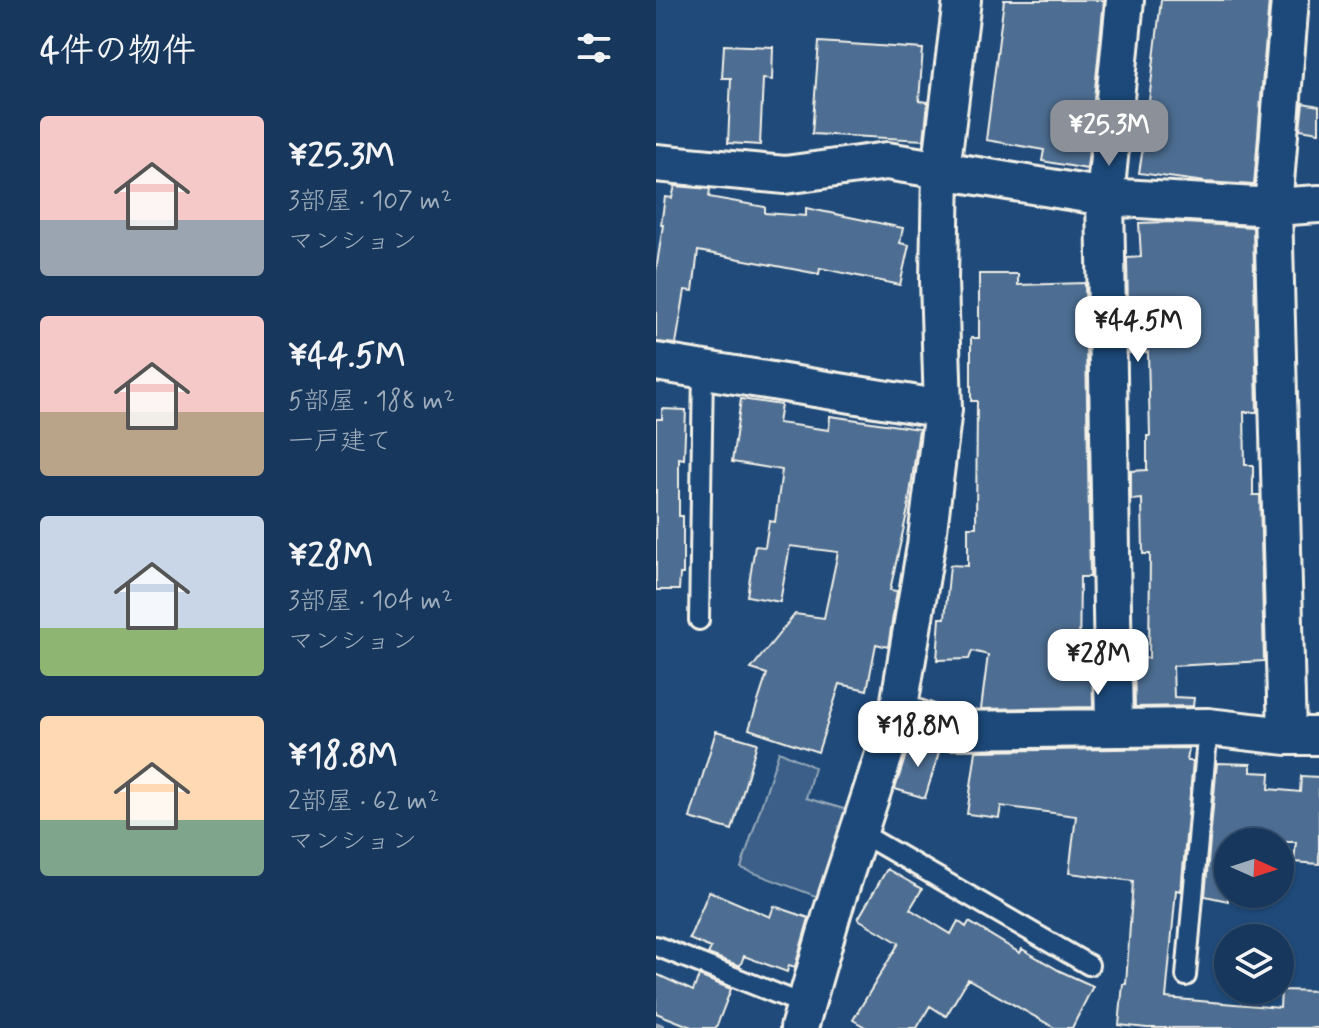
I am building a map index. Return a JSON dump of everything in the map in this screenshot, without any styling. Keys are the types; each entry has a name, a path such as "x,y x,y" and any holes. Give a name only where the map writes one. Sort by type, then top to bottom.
{"street":[{"path":"802,1016 898,712 926,546 943,409 939,280 941,170 962,0"},
{"path":"1114,727 1105,197 1125,0"},
{"path":"898,712 949,730 1208,727 1303,736 1273,207 1290,0"},
{"path":"656,163 785,175 887,161 1105,197 1273,207 1319,204"},
{"path":"656,362 943,409"}],"lane":[{"path":"699,620 703,370"},
{"path":"1186,976 1208,727"},
{"path":"859,832 1089,965"},
{"path":"656,946 802,1016"}],"shaded area":[{"path":"779,751 814,767 806,798 851,811 826,900 741,868"}],"building":[{"path":"1004,0 1104,0 1087,169 1042,161 1044,150 986,140"},
{"path":"1161,0 1269,0 1254,185 1139,173 1144,141 1132,140 1134,116 1147,118"},
{"path":"819,42 923,49 919,101 928,102 924,140 812,134"},
{"path":"724,45 773,47 772,80 763,79 760,145 728,143 731,78 722,78"},
{"path":"1303,103 1319,106 1319,132 1300,129"},
{"path":"675,186 710,189 709,197 765,207 765,213 806,216 806,208 903,228 900,243 909,245 900,285 820,268 819,274 698,251 693,291 685,290 676,344 656,342 656,271 661,225 665,197 672,198"},
{"path":"1139,223 1253,227 1257,412 1244,412 1245,465 1253,465 1253,495 1260,495 1264,661 1173,666 1174,697 1194,698 1193,706 1135,707 1134,659 1149,658 1150,554 1143,554 1142,499 1131,500 1131,471 1147,470 1147,436 1150,436 1148,352 1129,353 1127,258 1141,257"},
{"path":"979,274 1018,274 1018,285 1085,283 1090,577 1080,577 1079,661 1092,662 1093,707 981,709 988,655 972,651 969,659 937,660 940,618 945,618 950,565 968,566 968,527 976,527 977,401 971,401 971,338 979,338"},
{"path":"741,399 781,405 778,423 829,430 830,416 919,429 908,509 890,590 897,591 888,647 876,644 867,690 840,684 818,752 749,729 767,674 751,669 795,614 824,618 838,552 790,546 780,602 747,596 755,546 765,547 769,521 775,522 782,470 732,462"},
{"path":"662,409 686,410 684,459 679,458 683,574 680,574 679,590 656,590 656,419 662,419"},
{"path":"716,731 757,743 732,830 690,818"},
{"path":"911,739 940,749 925,798 895,789"},
{"path":"1189,748 1187,761 1193,761 1181,891 1176,890 1166,998 1280,1008 1280,1004 1294,1004 1294,990 1319,991 1319,1028 1147,1028 1119,1025 1123,984 1126,984 1133,881 1069,873 1076,816 1001,806 999,818 967,814 976,751"},
{"path":"1217,763 1251,764 1251,772 1270,773 1269,789 1300,792 1301,776 1319,777 1319,864 1294,862 1294,828 1214,828 1214,898 1205,896"},
{"path":"887,869 922,889 910,909 951,934 958,921 966,927 969,922 1020,953 1022,949 1093,986 1072,1028 1055,1028 968,979 946,1016 930,1006 917,1028 867,1028 853,1020 899,943 858,919"},
{"path":"709,891 770,917 774,906 809,918 795,967 789,965 787,972 744,956 740,966 708,954 711,948 689,939"},
{"path":"656,974 693,991 699,976 731,989 716,1028 694,1028 656,1013"}],"waterway":[{"path":"656,1026 661,1028"}]}
